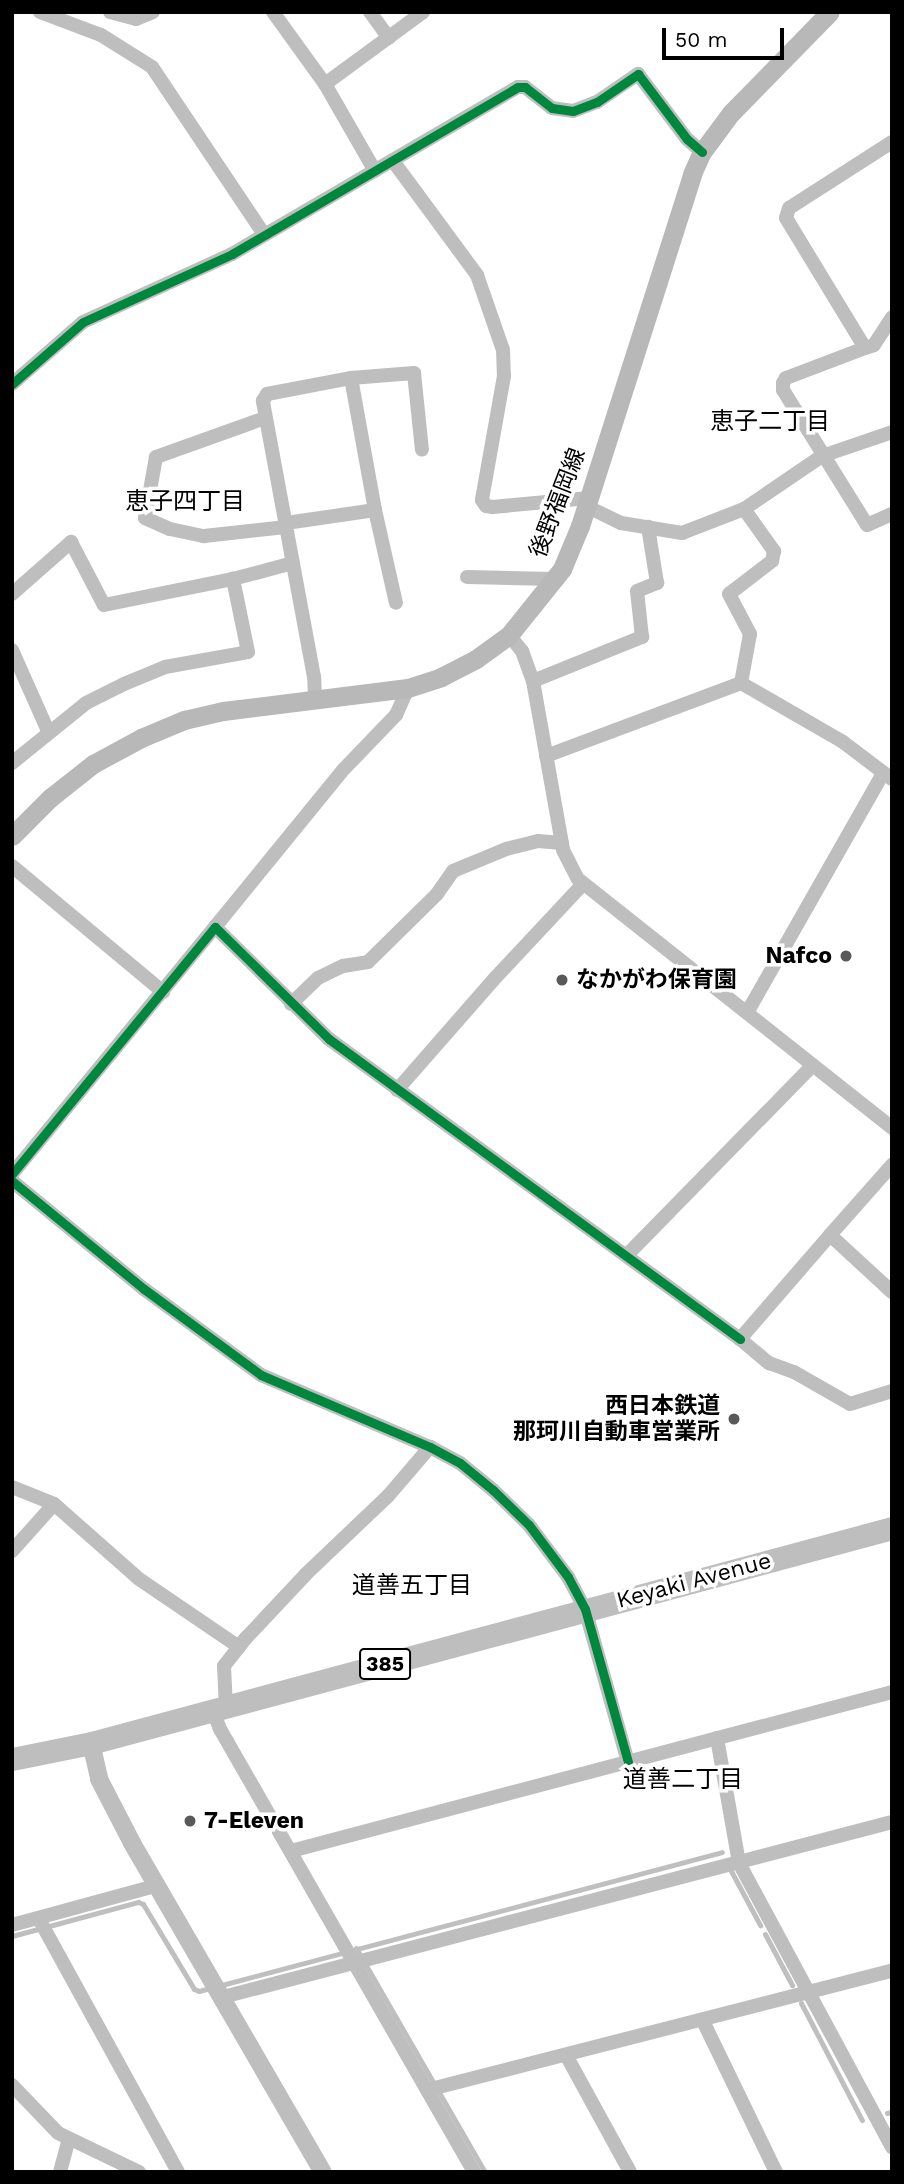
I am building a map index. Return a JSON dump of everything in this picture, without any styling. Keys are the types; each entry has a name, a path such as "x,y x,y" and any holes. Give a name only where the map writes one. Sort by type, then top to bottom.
{"highway":[{"name":"Keyaki Avenue","path":"91,1743 892,1528"},
{"name":"385","path":"12,1759 91,1743"},
{"name":"385","path":"12,1768 91,1743"}],"main road":[{"name":"後野福岡線","path":"12,836 50,799 93,764 141,738 184,720 223,711 408,688 441,677 476,659 509,635 562,569 587,502 688,186 702,152 731,113 830,12"}],"street":[{"path":"40,12 58,16 101,35 152,67 264,234"},
{"path":"110,12 136,19 153,12"},
{"path":"273,12 325,84 375,171"},
{"path":"370,12 389,38"},
{"path":"325,84 423,12"},
{"path":"12,384 83,323 219,260 518,87 526,87 552,108 573,111 597,102 638,74 687,139 702,152"},
{"path":"865,348 786,218 789,208 892,142"},
{"path":"393,161 477,275 497,326 503,350 504,376 482,500 486,506 493,508 587,502 621,523 682,533 744,509 822,456 892,432"},
{"path":"892,317 874,345 786,378 783,383 783,390 822,456 867,525 892,514"},
{"path":"315,700 314,677 263,401 267,394 351,378 414,373 422,450"},
{"path":"351,378 375,510 396,603"},
{"path":"265,418 156,457 145,518 170,529 204,536 375,510"},
{"path":"741,683 750,634 729,594 772,561 774,551 744,509"},
{"path":"533,681 642,637 636,591 657,583 648,527"},
{"path":"12,593 71,542 104,605 233,579 293,562"},
{"path":"467,577 555,579"},
{"path":"12,763 86,703 155,670 248,652 233,579"},
{"path":"509,635 522,651 533,681 562,843 583,884 748,1011 812,1066 892,1128"},
{"path":"12,650 47,732"},
{"path":"545,756 741,683"},
{"path":"741,683 843,742 888,776 748,1011"},
{"path":"12,1174 344,769 396,715 408,688"},
{"path":"291,1004 318,978 373,957 437,894 453,871 506,849 538,841 562,843"},
{"path":"12,866 163,992"},
{"path":"397,1090 496,977 583,884"},
{"path":"215,927 329,1039 627,1255 769,1363 794,1372 850,1404 892,1391"},
{"path":"627,1255 812,1066"},
{"path":"740,1339 892,1166"},
{"path":"12,1181 212,1342 261,1375 430,1447 460,1463 529,1525 568,1577 585,1609 628,1762"},
{"path":"830,1235 892,1292"},
{"path":"430,1447 388,1496 306,1574 239,1647 225,1666 220,1729 474,2172"},
{"path":"12,1488 54,1504 139,1579 239,1647"},
{"path":"12,1551 54,1504"},
{"path":"291,1852 892,1692"},
{"path":"718,1738 739,1863 886,2124 892,2147"},
{"path":"91,1743 99,1779 323,2172"},
{"path":"223,1997 892,1822"},
{"path":"12,1926 159,1885"},
{"path":"39,1919 178,2172"},
{"path":"428,2091 892,1971"},
{"path":"703,2021 776,2172"},
{"path":"566,2054 630,2172"},
{"path":"12,2085 58,2133 139,2172"},
{"path":"60,2172 69,2139"}],"waterway":[{"path":"12,1936 138,1902 143,1904 194,1989 199,1991 722,1852"},
{"path":"730,1869 760,1925"},
{"path":"765,1934 792,1985"},
{"path":"356,1948 485,2172"},
{"path":"801,2003 862,2120"},
{"path":"887,2113 892,2112"}],"cycle path":[{"path":"12,384 83,322 232,254 518,87 525,87 552,108 573,111 597,102 638,74 687,139 702,152"},
{"path":"12,1174 215,927 329,1039 740,1339"},
{"path":"12,1181 144,1289 261,1375 430,1447 460,1463 493,1490 529,1525 568,1577 585,1609 628,1762"}],"place":[{"name":"Nafco","path":"846,956"},
{"name":"なかがわ保育園","path":"562,980"},
{"name":"西日本鉄道 那珂川自動車営業所","path":"734,1419"},
{"name":"7-Eleven","path":"190,1821"}],"district":[{"name":"恵子二丁目","path":"770,422"},
{"name":"恵子四丁目","path":"185,502"},
{"name":"道善五丁目","path":"412,1586"},
{"name":"道善二丁目","path":"683,1780"}]}
